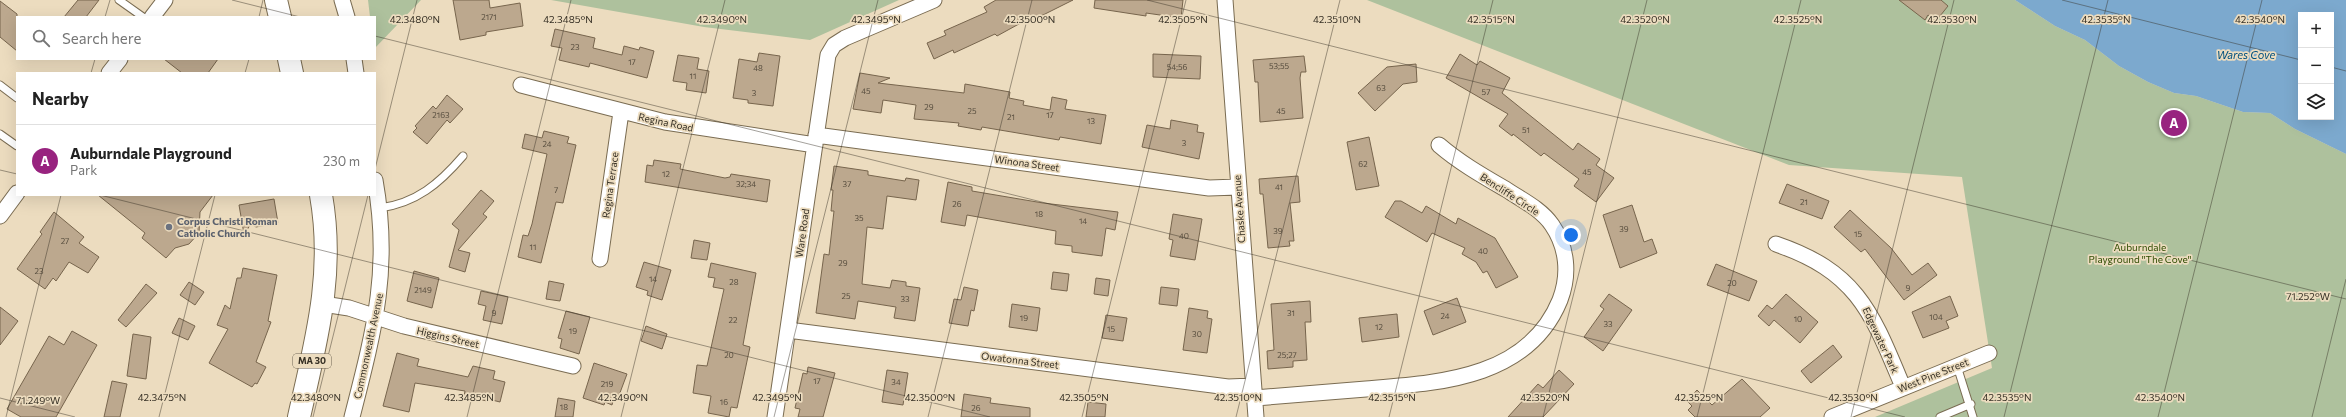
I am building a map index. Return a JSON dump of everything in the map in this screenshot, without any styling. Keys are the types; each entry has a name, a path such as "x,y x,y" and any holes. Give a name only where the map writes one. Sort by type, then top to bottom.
{"main road":[{"path":"276,0 280,16"},
{"path":"289,60 292,72"},
{"name":"MA 30","path":"299,417 323,304 327,238 320,196"}],"street":[{"path":"153,16 165,0"},
{"path":"342,0 347,16"},
{"name":"Ware Road","path":"775,417 815,140 830,50 845,38 934,0"},
{"name":"Chaske Avenue","path":"1225,0 1256,417"},
{"path":"110,72 119,60"},
{"path":"354,60 356,72"},
{"name":"Regina Road","path":"521,85 621,112 703,129 815,140"},
{"name":"Regina Terrace","path":"600,258 621,112"},
{"name":"Winona Street","path":"815,140 1209,188 1238,187"},
{"name":"Bencliffe Circle","path":"1254,392 1418,384 1467,376 1491,367 1513,355 1532,340 1547,323 1562,295 1566,272 1564,251 1556,231 1537,210 1459,162 1439,145"},
{"name":"Commonwealth Avenue","path":"352,417 376,316 382,252 380,208 376,186"},
{"path":"0,216 16,194"},
{"name":"Edgewater Park","path":"1776,244 1817,262 1839,277 1856,294 1872,316 1903,387"},
{"name":"Higgins Street","path":"323,304 349,308 404,326 573,366"},
{"name":"Owatonna Street","path":"788,330 1228,387 1254,392"},
{"name":"West Pine Street","path":"1832,417 1989,353"}],"lane":[{"path":"119,0 142,16"},
{"path":"0,85 16,97"},
{"path":"0,134 16,145"},
{"path":"380,208 406,203 428,191 463,156"},
{"path":"1957,366 1973,417"},
{"path":"1940,417 1970,404"}],"green space":[{"path":"368,0 421,0 376,47 376,16 370,16"},
{"path":"551,0 899,0 810,40 704,27"},
{"name":"Auburndale Playground \"The Cove\"","path":"1367,0 2015,0 2055,26 2085,40 2119,66 2148,82 2174,93 2196,96 2243,112 2270,113 2295,129 2346,154 2346,417 1875,417 1992,368 1962,177 1789,165"}],"water":[{"name":"Wares Cove","path":"2015,0 2346,0 2346,154 2295,129 2270,113 2243,112 2196,96 2174,93 2148,82 2119,66 2085,40 2055,26"}],"building":[{"path":"78,0 99,0 87,16 65,16"},
{"path":"453,0 489,0 490,8 520,3 523,26 486,32 486,35 460,40"},
{"path":"996,0 1073,0 1029,22 1028,19 997,36 995,34 954,53 953,50 934,59 927,43 946,35 944,31 987,12 984,7"},
{"path":"1095,0 1183,0 1181,18 1146,13 1146,16 1094,8"},
{"path":"1899,0 1941,0 1948,6 1936,21 1928,15 1925,20"},
{"path":"0,1 17,14 16,50 0,37"},
{"path":"555,29 595,38 593,48 622,55 624,46 639,50 640,47 654,51 647,78 590,63 589,67 559,60 562,48 551,46"},
{"path":"759,53 780,56 773,106 748,103 748,100 733,98 739,59 757,62"},
{"path":"1153,54 1201,56 1200,79 1153,77"},
{"path":"1460,54 1477,65 1480,61 1510,78 1502,93 1573,150 1578,143 1600,159 1596,165 1614,178 1596,202 1574,186 1579,179 1544,153 1541,156 1513,134 1512,136 1499,126 1508,114 1446,78"},
{"path":"678,55 699,58 697,69 709,71 706,93 686,90 687,83 673,81"},
{"path":"1304,56 1306,72 1301,72 1300,78 1303,118 1260,122 1258,82 1255,82 1253,60"},
{"path":"165,60 217,60 209,72 181,72"},
{"path":"1416,64 1417,82 1403,84 1375,111 1358,93 1387,67"},
{"path":"860,73 890,78 878,83 964,93 965,84 1010,92 1009,98 1024,101 1023,105 1050,110 1052,97 1067,100 1065,109 1106,115 1101,144 1060,137 1059,140 982,127 981,130 958,126 959,123 914,119 916,105 883,100 881,113 853,109"},
{"path":"447,95 463,109 450,123 447,120 427,144 413,132 417,128 415,126 433,106 436,109"},
{"path":"1171,120 1198,125 1197,132 1204,133 1199,159 1142,147 1147,125 1170,129"},
{"path":"544,131 569,137 567,143 576,145 563,203 556,202 541,263 518,257 523,235 528,236 532,224 547,154 522,148 525,134 542,138"},
{"path":"1369,137 1379,186 1356,190 1347,142"},
{"path":"654,160 681,164 680,169 725,178 730,177 731,174 770,180 767,202 645,182 647,165 653,166"},
{"path":"834,166 868,171 868,175 905,181 906,178 919,180 916,200 887,196 883,229 867,227 862,284 890,288 892,280 906,282 906,286 920,288 915,321 894,318 896,307 858,301 855,319 816,313 824,254 829,255 834,211 831,211 833,190 831,190"},
{"path":"1298,176 1300,202 1290,203 1294,241 1289,241 1290,246 1268,248 1263,194 1260,194 1259,179"},
{"path":"948,182 972,187 972,191 1043,203 1118,212 1115,230 1106,228 1102,256 1072,252 1072,246 1055,244 1056,231 967,215 965,226 941,222"},
{"path":"1787,184 1829,201 1822,219 1779,203"},
{"path":"481,190 494,201 483,214 487,217 458,250 470,253 465,272 449,267 459,230 452,224"},
{"name":"Corpus Christi Roman Catholic Church","path":"99,196 212,196 200,212 199,233 189,244 175,248 166,258 142,238 145,233"},
{"path":"274,199 278,223 256,227 251,224 244,234 239,205"},
{"path":"1395,201 1401,201 1422,213 1426,206 1456,224 1458,218 1495,238 1518,277 1496,288 1487,271 1483,273 1476,262 1462,254 1465,248 1432,233 1427,242 1385,217"},
{"path":"1632,205 1644,242 1652,239 1657,253 1620,268 1603,215"},
{"path":"1850,210 1891,248 1912,275 1928,263 1937,275 1904,300 1865,249 1861,252 1834,227"},
{"path":"54,212 84,237 79,243 99,257 88,273 69,262 56,281 53,278 45,289 17,269 42,234 40,232"},
{"path":"1173,214 1202,219 1195,260 1170,256 1173,240 1169,239"},
{"path":"694,240 710,243 707,260 691,258"},
{"path":"644,262 671,270 662,300 647,295 648,291 636,287"},
{"path":"711,263 756,273 743,345 750,347 737,408 731,407 729,417 708,413 711,396 693,393 697,365 707,366 724,289 713,287 715,278 708,277"},
{"path":"1716,264 1757,281 1749,301 1707,285"},
{"path":"243,268 277,275 268,321 271,322 256,362 266,367 257,384 255,383 252,387 209,363 228,329 217,325 225,305 230,309 237,278 241,278"},
{"path":"414,271 439,278 432,308 407,301"},
{"path":"1053,272 1069,274 1067,291 1051,289"},
{"path":"1096,278 1110,280 1108,296 1094,294"},
{"path":"549,281 564,284 560,301 546,299"},
{"path":"189,282 204,292 195,305 180,295"},
{"path":"146,284 157,293 126,327 118,320"},
{"path":"964,287 978,290 974,311 971,310 968,326 949,323 954,299 961,300"},
{"path":"1161,287 1179,289 1177,306 1159,304"},
{"path":"481,291 508,297 502,324 483,320 486,306 478,304"},
{"path":"1609,294 1632,310 1603,351 1584,337 1604,309 1600,306"},
{"path":"1786,294 1818,322 1800,343 1774,320 1769,326 1758,316 1767,305 1772,309"},
{"path":"1950,296 1958,316 1946,321 1949,328 1923,338 1912,312"},
{"path":"1457,298 1466,322 1433,335 1424,311"},
{"path":"1310,301 1311,322 1305,322 1307,360 1293,361 1293,367 1268,369 1267,351 1274,350 1271,304"},
{"path":"1012,304 1040,308 1037,331 1009,327"},
{"path":"0,307 18,321 0,345"},
{"path":"1189,308 1208,311 1207,318 1212,319 1207,353 1183,350"},
{"path":"566,311 590,317 579,354 560,348 562,339 558,338"},
{"path":"1397,314 1399,337 1362,342 1359,318"},
{"path":"1106,315 1127,318 1123,341 1102,338"},
{"path":"179,318 195,326 188,340 172,333"},
{"path":"646,326 667,334 662,349 641,341"},
{"path":"72,331 97,345 56,417 21,417 7,409 49,336 64,345"},
{"path":"133,334 151,337 146,379 127,376"},
{"path":"1833,345 1842,357 1811,383 1801,371"},
{"path":"397,353 419,359 417,366 468,377 473,366 495,371 493,379 505,382 500,402 464,396 465,391 415,383 409,412 383,406"},
{"path":"594,363 627,374 618,398 614,397 612,405 605,402 604,405 583,398"},
{"path":"808,367 835,373 823,417 798,417 800,409 795,408 803,373 807,374"},
{"path":"887,370 908,373 903,405 882,402"},
{"path":"1559,370 1574,384 1543,417 1508,417 1538,384 1543,388"},
{"path":"1742,379 1770,408 1760,417 1695,417 1688,410 1692,406 1687,401 1697,390 1712,405"},
{"path":"112,381 127,384 120,417 104,417"},
{"path":"964,394 991,398 990,403 1030,408 1030,417 961,417"},
{"path":"558,398 575,401 573,417 555,417"},
{"path":"1088,402 1106,404 1105,417 1086,417"}],"place":[{"name":"Auburndale Playground","path":"2174,123"},
{"name":"Corpus Christi Roman Catholic Church","path":"169,227"}]}
